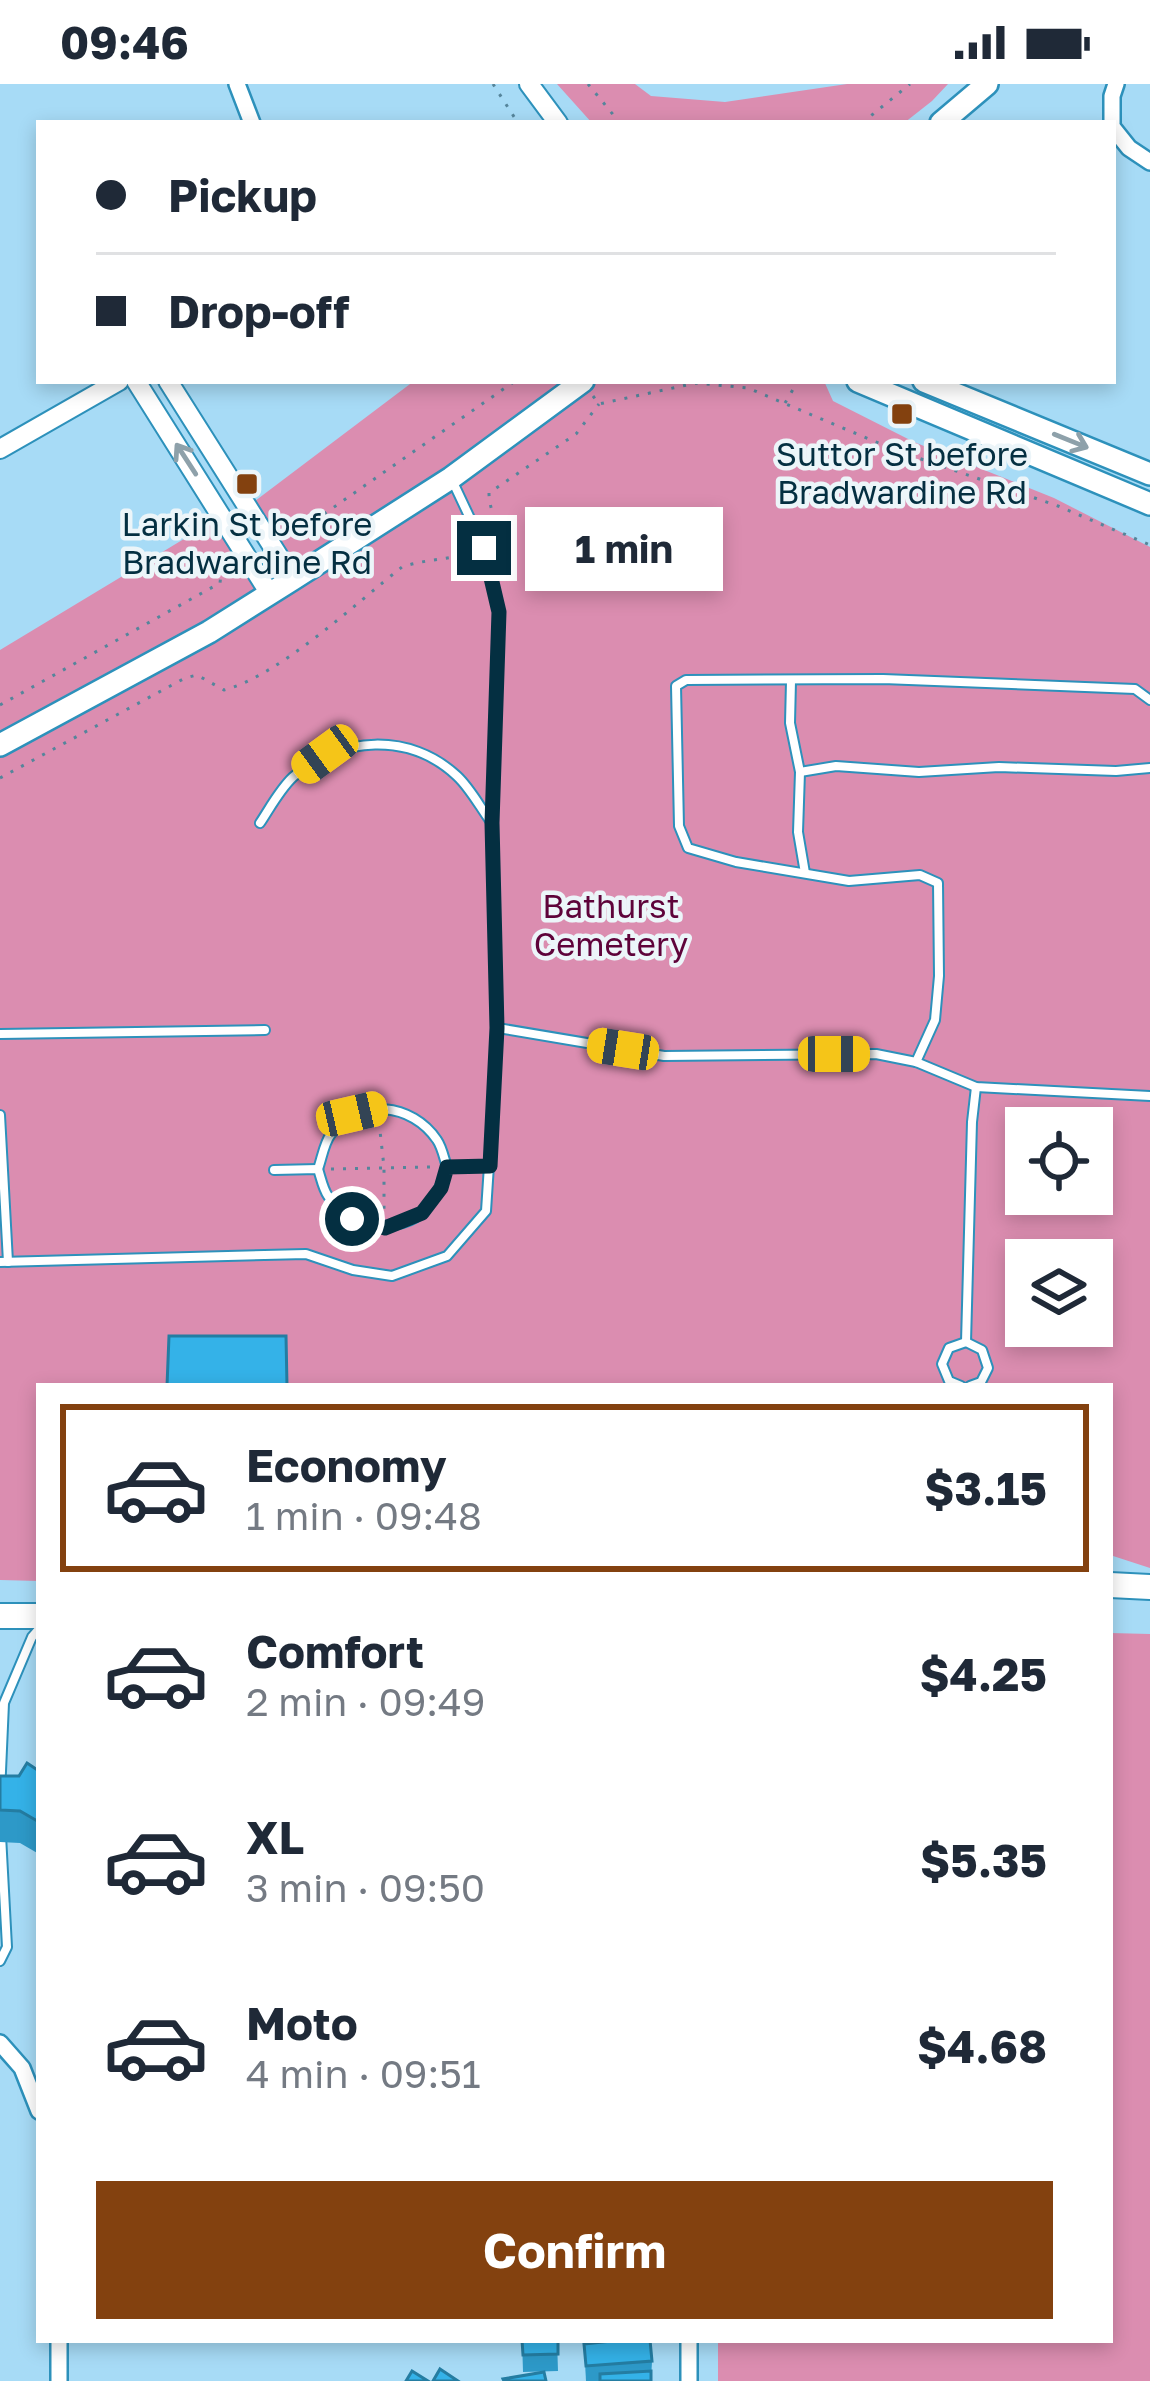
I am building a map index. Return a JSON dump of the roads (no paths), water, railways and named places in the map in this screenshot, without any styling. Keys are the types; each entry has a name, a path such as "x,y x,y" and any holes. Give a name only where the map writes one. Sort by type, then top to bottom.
{"highway":[{"path":"1113,1585 1150,1587"},
{"path":"0,1616 36,1616"}],"main road":[{"path":"945,120 987,84"},
{"path":"0,745 270,594 451,478 578,384"},
{"path":"865,384 1150,504"},
{"path":"931,384 1150,473"}],"street":[{"path":"237,84 251,120"},
{"path":"529,84 556,120"},
{"path":"1112,120 1116,84"},
{"path":"1116,130 1150,162"},
{"path":"0,449 113,384"},
{"path":"138,384 270,594"},
{"path":"170,384 293,579"},
{"path":"0,2043 22,2068 36,2103"},
{"path":"59,2343 59,2381"},
{"path":"689,2343 689,2381"}],"lane":[{"path":"0,1115 4,1262 306,1254 353,1270 392,1276 446,1256 486,1211 497,1028 492,823 499,612 484,548 451,478"},
{"path":"916,1062 935,1020 938,883 920,875 849,881 736,862 688,848 679,826 676,686 686,680 883,679 1135,689 1150,700"},
{"path":"791,681 790,723 800,772 798,832 805,873"},
{"path":"260,823 290,780 325,754 367,743 421,750 458,776 492,823"},
{"path":"800,772 836,766 919,772 999,766 1150,769"},
{"path":"497,1028 664,1056 876,1054 916,1062 976,1087 1150,1096"},
{"path":"0,1034 265,1030"},
{"path":"966,1342 971,1122 976,1087"},
{"path":"377,1108 410,1114 438,1141 447,1167 441,1188 422,1213 385,1228 352,1219 328,1198 318,1169 329,1136 352,1114 377,1108"},
{"path":"447,1167 490,1166"},
{"path":"274,1170 318,1169"},
{"path":"955,1383 949,1381 942,1364 950,1348 966,1342 982,1349 988,1368 977,1383"},
{"path":"0,1794 2,1698 36,1632"},
{"path":"0,1961 7,1947 1,1829"}],"place":[{"name":"Suttor St before Bradwardine Rd","path":"902,414"},
{"name":"Larkin St before Bradwardine Rd","path":"247,484"}],"park label":[{"name":"Bathurst Cemetery","path":"611,924"}]}
